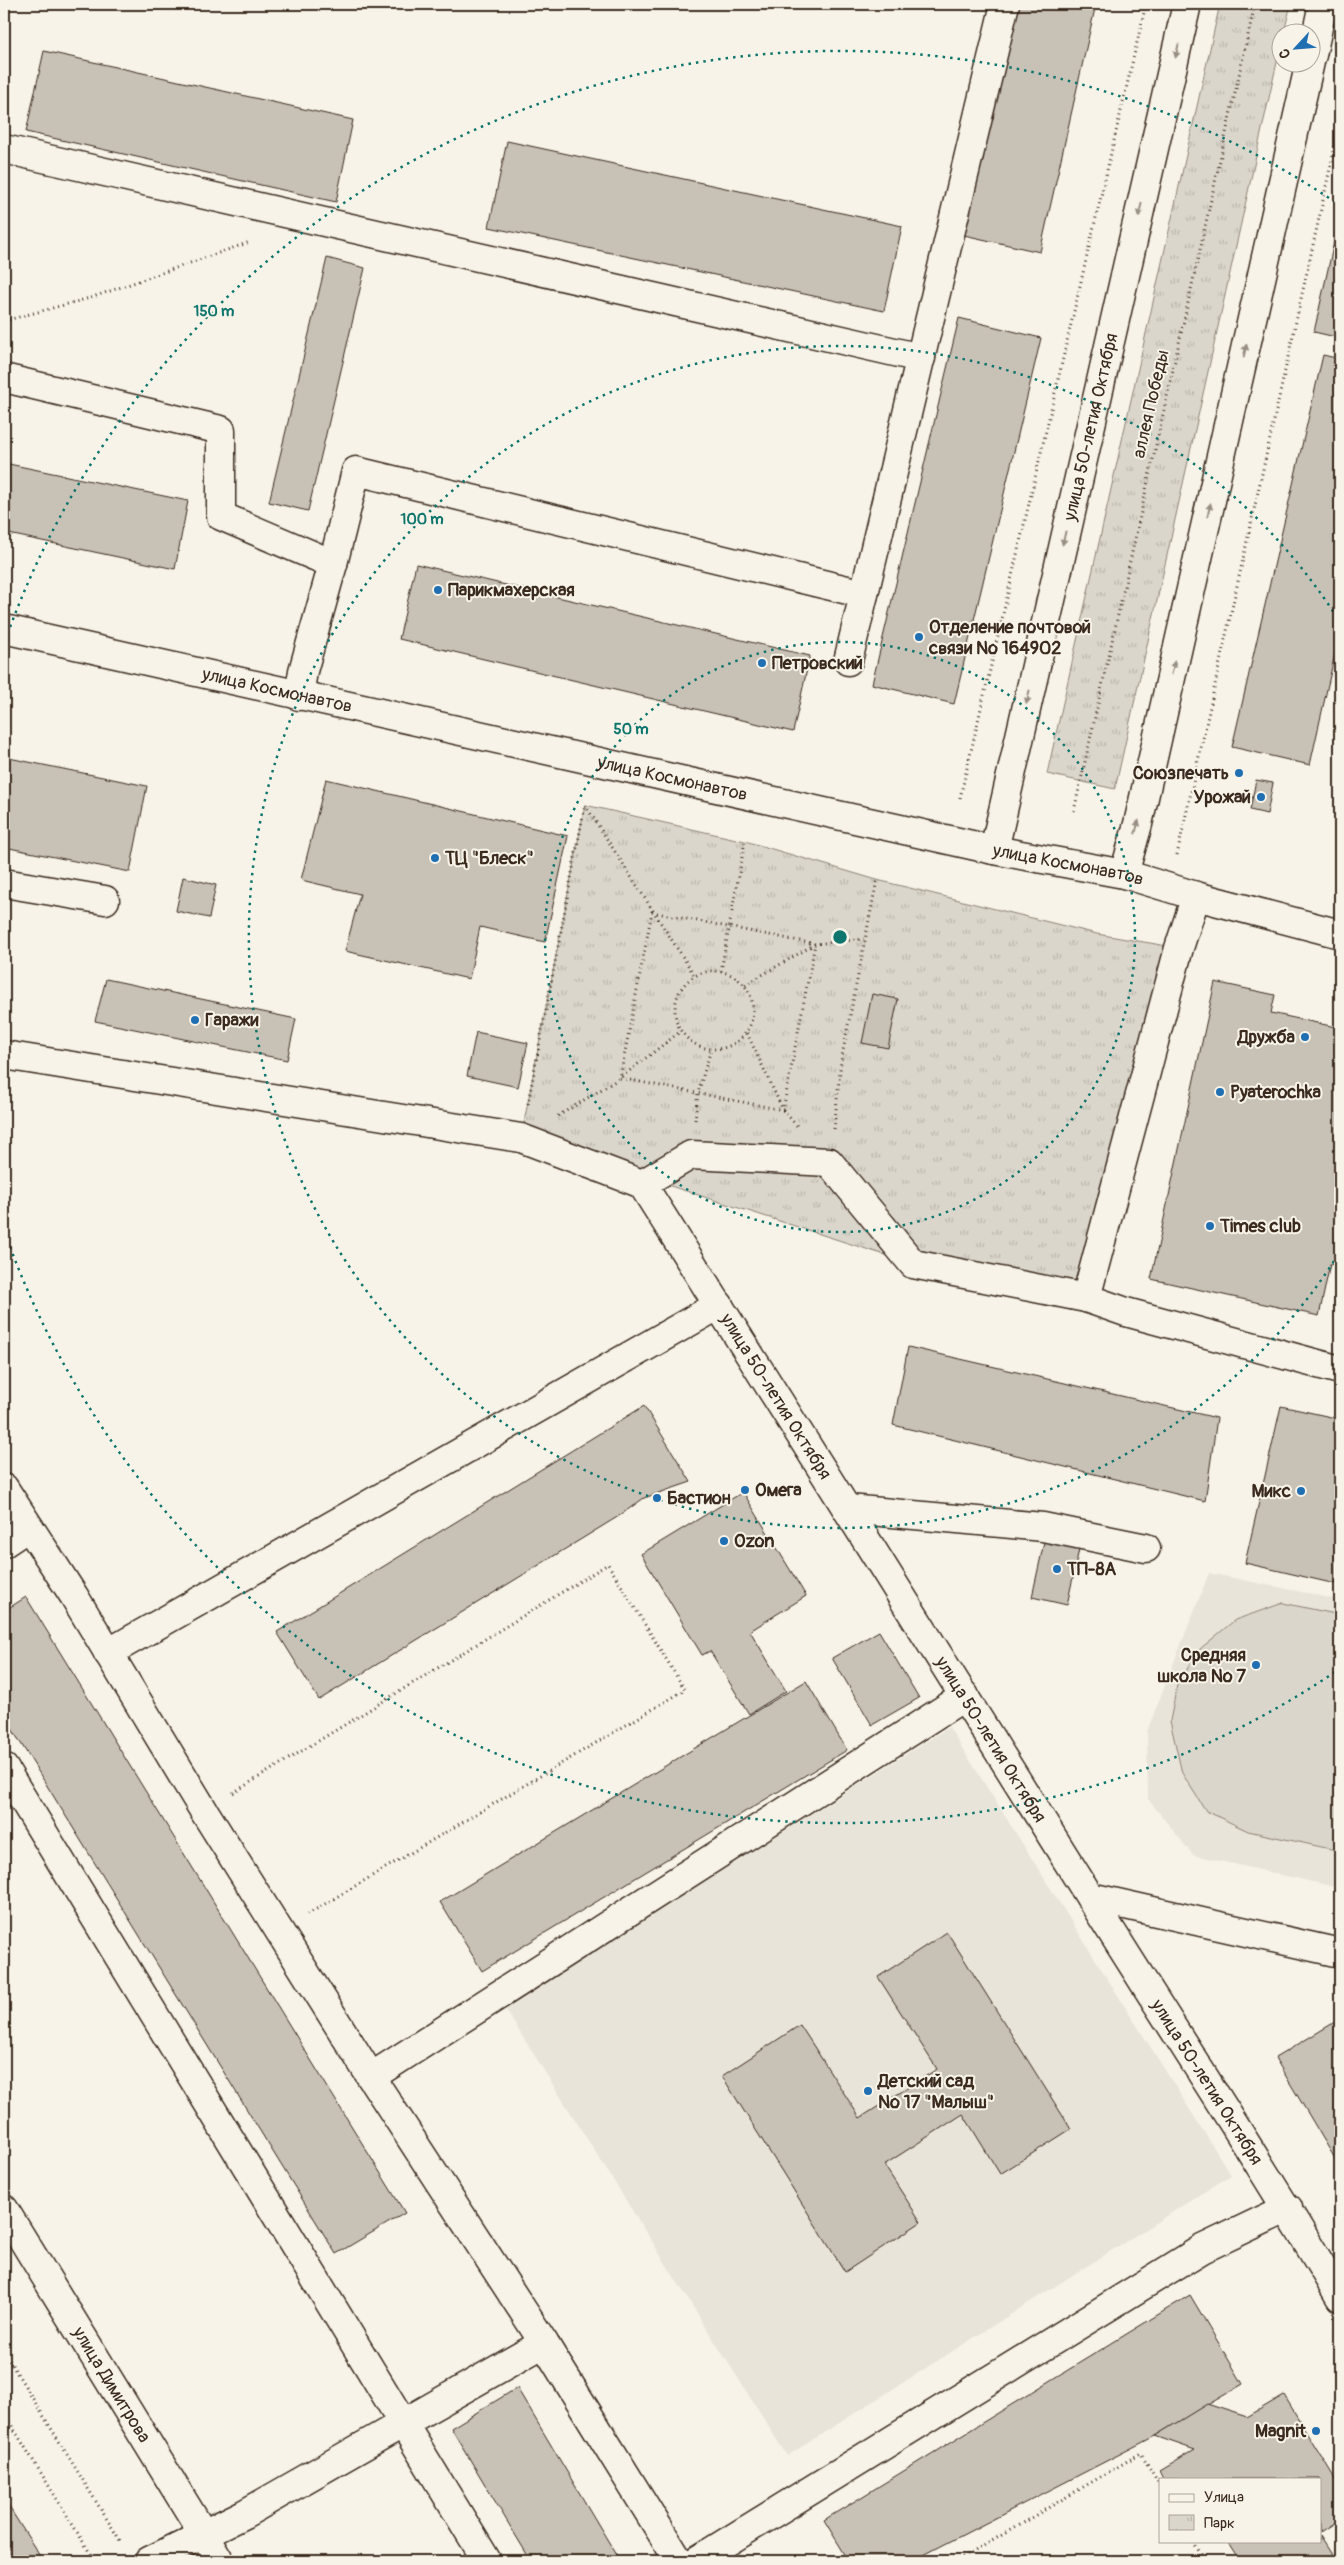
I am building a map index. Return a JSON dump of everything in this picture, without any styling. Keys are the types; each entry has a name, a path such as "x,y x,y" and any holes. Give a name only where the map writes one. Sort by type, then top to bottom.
{"main road":[{"path":"848,661 1004,4"},
{"name":"улица 50-летия Октября","path":"994,850 1188,4"},
{"path":"1319,22 1323,4"},
{"path":"1124,874 1138,824 1308,72"},
{"path":"9,155 921,358"},
{"path":"4,378 221,430 221,516 334,564"},
{"path":"299,696 302,671 334,564 356,471 864,594"},
{"name":"улица Космонавтов","path":"4,629 994,850 1124,874 1196,896 1340,934"},
{"path":"4,883 105,900"},
{"path":"1086,1298 1180,948 1196,896"},
{"path":"4,1055 521,1138 642,1184 691,1155 829,1162 913,1264 1086,1298 1126,1312 1340,1370"},
{"name":"улица 50-летия Октября","path":"642,1184 849,1509 1090,1896 1288,2208 1340,2297"},
{"path":"108,1653 719,1305"},
{"path":"4,1488 28,1528 74,1596 279,1931 371,2077 544,2343 679,2561"},
{"path":"849,1509 1042,1526 1146,1548"},
{"path":"4,1542 28,1528"},
{"path":"371,2077 965,1696"},
{"path":"4,1768 487,2561"},
{"path":"1090,1896 1340,1953"},
{"path":"696,2561 1202,2249 1288,2208"},
{"name":"улица Димитрова","path":"4,2209 220,2561"},
{"path":"149,2561 202,2533 244,2514 402,2422 544,2343"}],"path":[{"path":"960,798 1146,4"},
{"name":"аллея Победы","path":"1074,811 1255,4"},
{"path":"1169,887 1340,124"},
{"path":"4,321 90,298 258,239"},
{"path":"521,1138 585,805 652,912 695,976"},
{"path":"721,971 746,841"},
{"path":"829,1162 841,1061 877,880"},
{"path":"652,912 815,944 864,939"},
{"path":"620,1078 652,912"},
{"path":"745,985 815,944"},
{"path":"783,1110 815,944"},
{"path":"707,971 721,971 740,979 745,985 754,1003 752,1024 742,1039 728,1047 711,1049 689,1040 681,1031 675,1014 675,1005 682,988 695,976 707,971"},
{"path":"521,1138 620,1078 681,1031"},
{"path":"747,1033 783,1110 829,1162"},
{"path":"691,1155 698,1093 711,1049"},
{"path":"620,1078 783,1110"},
{"path":"204,1811 608,1564 685,1690 279,1931"},
{"path":"4,2352 123,2544"},
{"path":"4,2413 95,2561"},
{"path":"958,2561 1141,2454 1159,2484"},
{"path":"1194,2542 1205,2561"}],"shaded area":[{"name":"Средняя школа № 7","path":"1209,1573 1340,1600 1340,1888 1193,1855 1148,1799 1147,1731"},
{"name":"Детский сад № 17 \"Малыш\"","path":"949,1727 1231,2175 787,2456 504,2007"}],"green space":[{"path":"1220,4 1291,4 1286,22 1272,22 1272,72 1275,72 1115,789 1047,774"},
{"path":"585,805 745,841 877,880 1097,934 1179,948 1086,1298 913,1264 521,1138"},
{"name":"Средняя школа № 7","path":"1283,1603 1340,1615 1340,1851 1248,1831 1206,1811 1182,1773 1170,1721 1177,1685 1200,1649 1235,1620"}],"building":[{"path":"1017,4 1096,4 1040,252 964,235"},
{"path":"44,51 353,120 336,202 26,132"},
{"path":"507,141 902,226 884,311 489,227"},
{"path":"1340,215 1340,338 1314,332"},
{"path":"327,258 365,268 308,511 269,502"},
{"path":"959,318 1041,338 954,704 872,684"},
{"path":"1323,355 1340,359 1340,631 1310,765 1232,747"},
{"path":"4,463 188,501 175,569 4,533"},
{"path":"416,564 810,656 793,732 399,639"},
{"path":"4,757 147,786 130,872 4,847"},
{"name":"ТЦ \"Блеск\"","path":"326,779 568,836 545,942 480,927 469,979 345,951 360,894 301,880"},
{"name":"Урожай","path":"1256,780 1273,783 1267,814 1250,810"},
{"path":"183,877 216,885 209,918 176,911"},
{"name":"Гаражи","path":"106,979 296,1019 287,1060 95,1021"},
{"path":"1215,982 1275,995 1271,1013 1340,1028 1340,1267 1330,1264 1319,1316 1151,1279"},
{"path":"872,994 898,999 888,1048 862,1043"},
{"path":"476,1032 528,1043 518,1087 467,1076"},
{"path":"908,1347 1217,1418 1205,1501 893,1425"},
{"path":"644,1406 691,1482 644,1498 619,1516 319,1700 277,1632"},
{"name":"Микс","path":"1281,1406 1340,1419 1340,1585 1245,1563"},
{"path":"743,1492 806,1596 750,1631 786,1691 749,1714 710,1651 702,1655 641,1554"},
{"name":"ТП-8А","path":"1046,1533 1081,1540 1067,1605 1032,1597"},
{"path":"26,1597 405,2213 336,2254 4,1716 4,1611"},
{"path":"879,1631 919,1698 872,1725 832,1658"},
{"path":"806,1681 847,1750 482,1971 440,1902"},
{"path":"947,1932 1071,2129 1000,2174 963,2114 884,2165 921,2222 845,2272 722,2076 800,2025 860,2118 937,2069 878,1977"},
{"path":"1335,2022 1340,2030 1340,2167 1275,2058"},
{"path":"1190,2295 1243,2384 1155,2436 912,2561 849,2561 824,2520"},
{"path":"517,2388 620,2561 531,2561 451,2428"},
{"path":"1284,2395 1340,2487 1340,2520 1322,2532 1322,2478 1164,2478 1160,2471 1195,2450 1155,2436 1207,2404 1247,2417"},
{"path":"4,2499 43,2561 4,2561"},
{"path":"1322,2539 1336,2561 1241,2561 1229,2542 1322,2542"}],"place":[{"name":"Парикмахерская","path":"438,590"},
{"name":"Отделение почтовой связи № 164902","path":"919,637"},
{"name":"Петровский","path":"762,663"},
{"name":"Союзпечать","path":"1239,773"},
{"name":"Урожай","path":"1261,797"},
{"name":"ТЦ \"Блеск\"","path":"435,858"},
{"name":"Гаражи","path":"195,1020"},
{"name":"Дружба","path":"1305,1037"},
{"name":"Pyaterochka","path":"1220,1092"},
{"name":"Times club","path":"1210,1226"},
{"name":"Омега","path":"745,1490"},
{"name":"Микс","path":"1301,1491"},
{"name":"Бастион","path":"657,1498"},
{"name":"Ozon","path":"724,1541"},
{"name":"ТП-8А","path":"1057,1569"},
{"name":"Средняя школа № 7","path":"1256,1665"},
{"name":"Детский сад № 17 \"Малыш\"","path":"868,2091"},
{"name":"Magnit","path":"1316,2431"}]}
